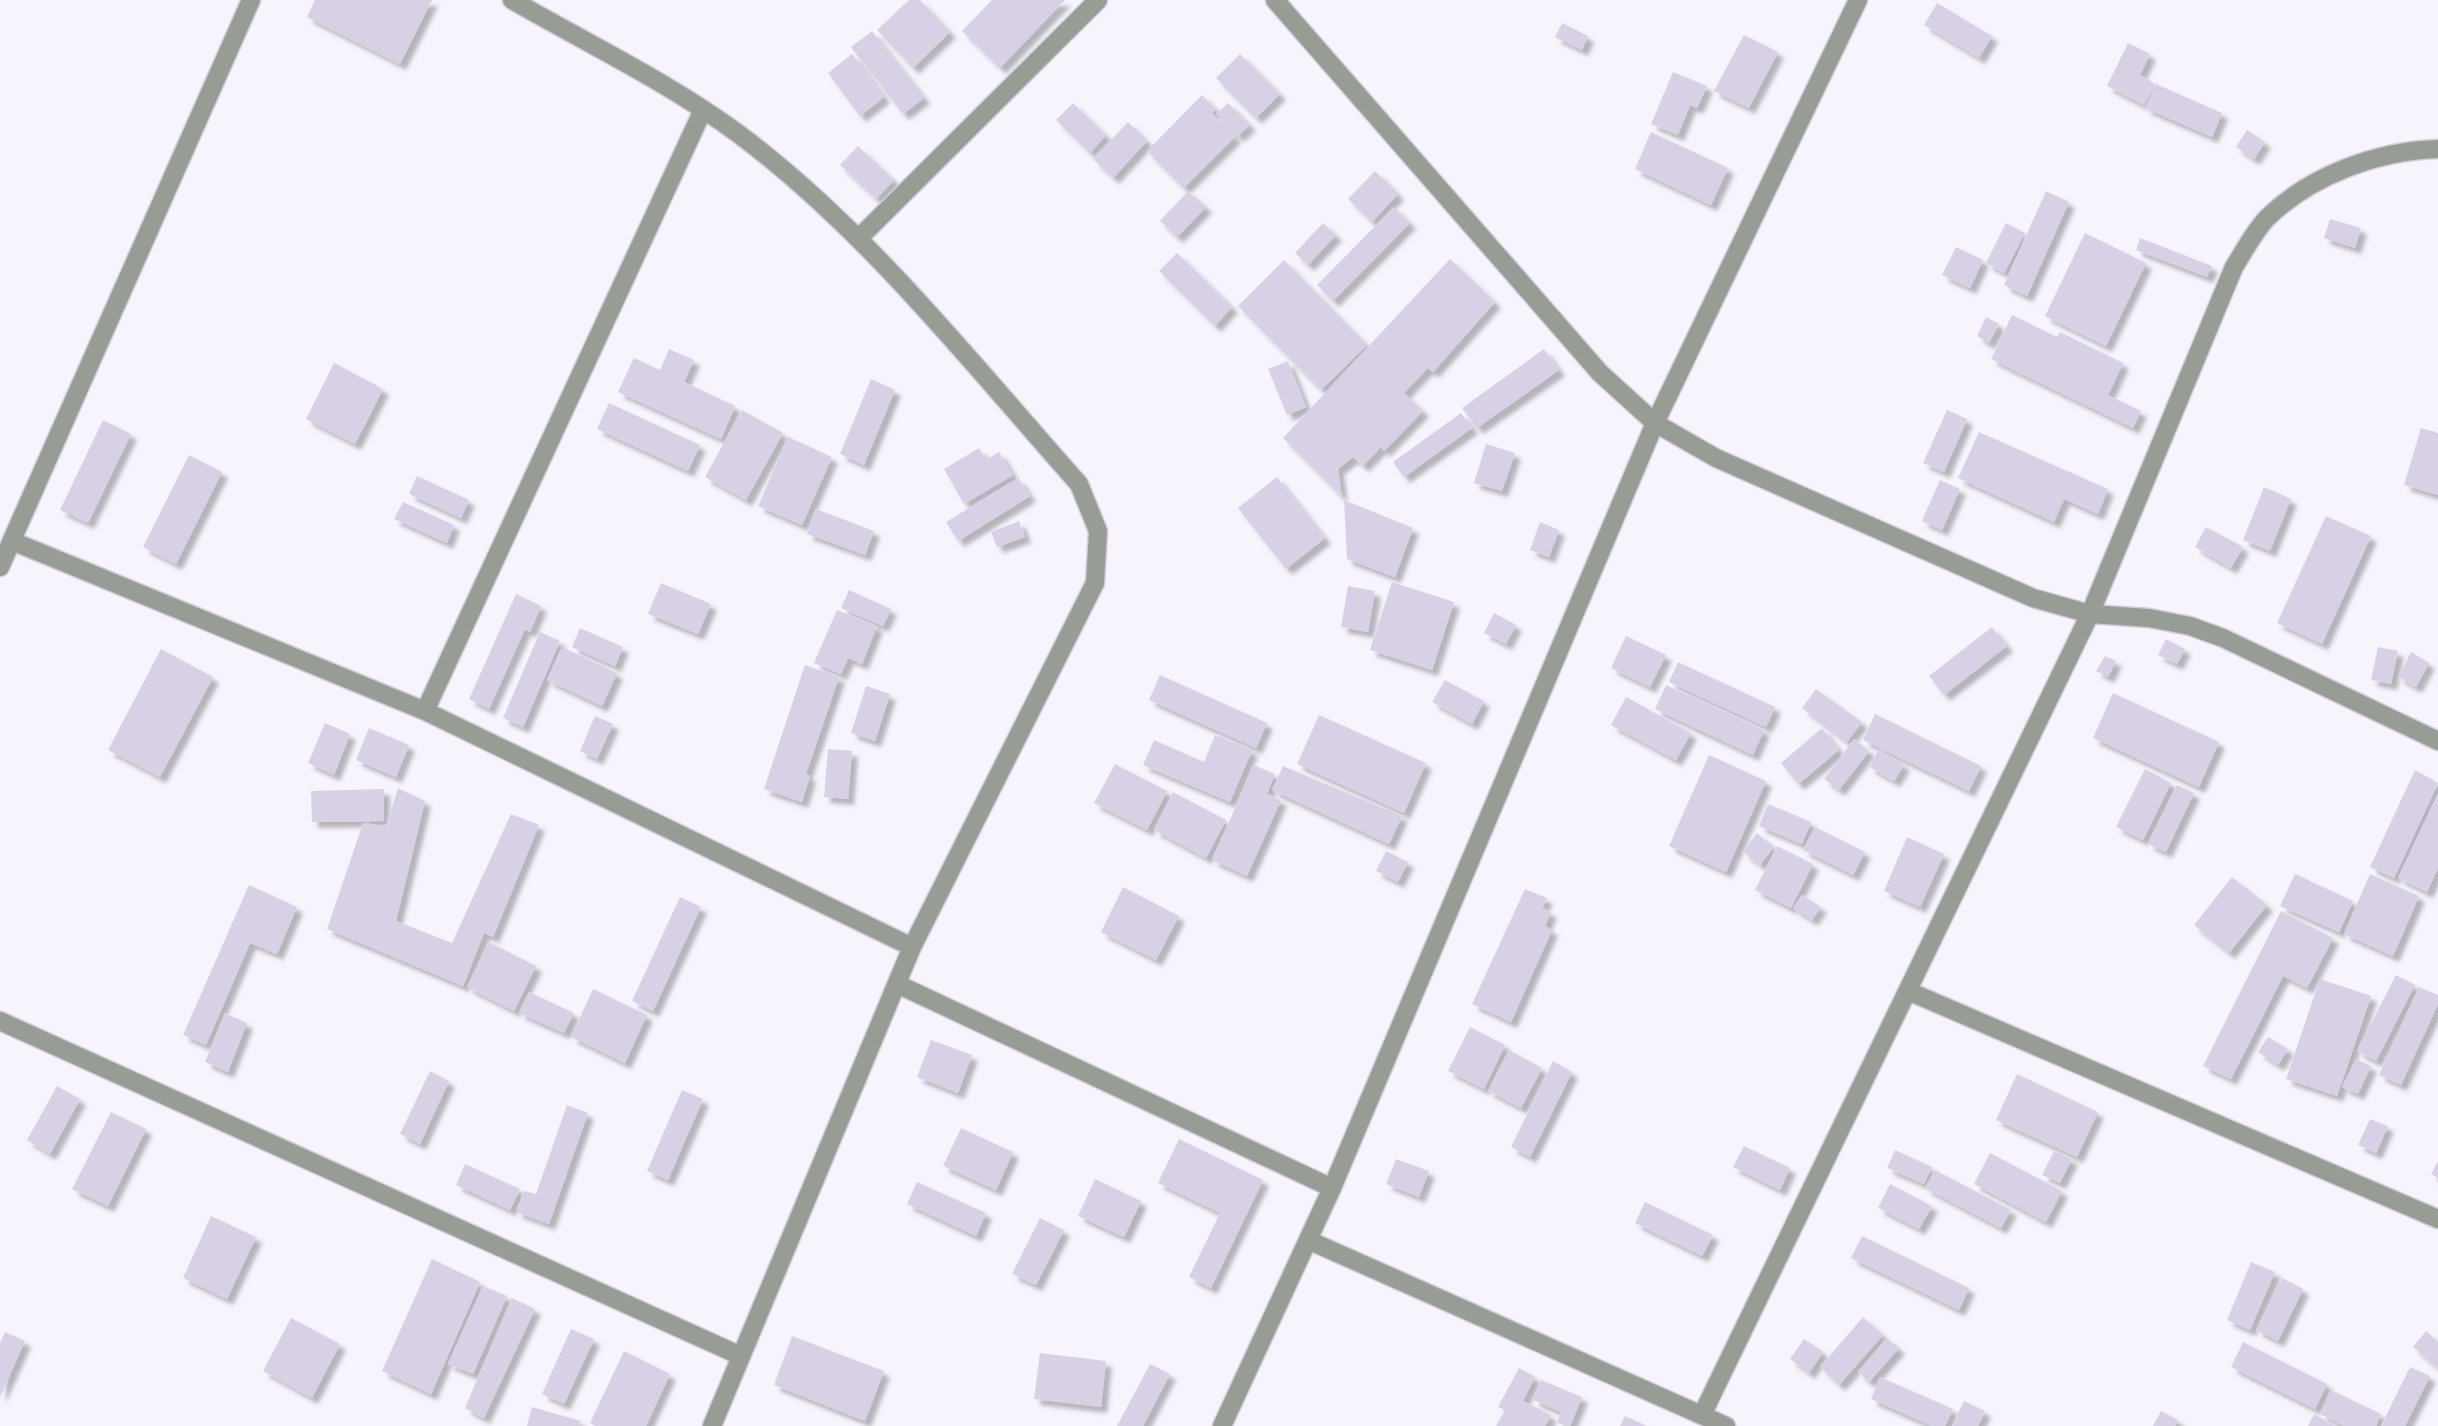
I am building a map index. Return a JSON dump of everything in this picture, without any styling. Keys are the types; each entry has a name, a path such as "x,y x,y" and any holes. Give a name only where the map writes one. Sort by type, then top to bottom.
{"street":[{"path":"0,568 251,0"},
{"path":"512,0 703,110 741,136 859,238 1079,484 1098,531 1095,583 912,947 712,1426"},
{"path":"859,238 1098,0"},
{"path":"1275,0 1601,373 1655,423 1716,458 2033,598 2090,614 2150,618 2190,626 2223,638 2438,741"},
{"path":"1222,1426 1332,1188 1655,423 1858,0"},
{"path":"425,711 703,110"},
{"path":"1702,1415 2090,614 2234,267 2266,220 2304,187 2360,163 2417,150 2438,149"},
{"path":"12,541 425,711 912,947"},
{"path":"897,984 1332,1188"},
{"path":"1908,991 2438,1219"},
{"path":"0,1021 741,1356"},
{"path":"1308,1240 1726,1426"}],"building":[{"path":"315,0 432,0 400,64 307,17"},
{"path":"909,0 920,0 950,32 913,68 877,30"},
{"path":"992,0 1065,0 1000,68 962,31"},
{"path":"1937,3 1992,36 1979,58 1924,25"},
{"path":"1562,23 1588,36 1582,50 1555,37"},
{"path":"872,31 924,98 903,114 851,47"},
{"path":"1744,35 1778,52 1749,108 1714,91"},
{"path":"2128,43 2150,54 2140,75 2155,84 2144,105 2107,86"},
{"path":"852,54 884,97 860,116 828,73"},
{"path":"1240,54 1280,94 1256,118 1216,78"},
{"path":"1673,72 1707,86 1697,108 1690,105 1678,135 1651,124"},
{"path":"2156,84 2222,113 2212,137 2145,108"},
{"path":"1202,95 1216,109 1212,113 1235,137 1184,188 1147,151"},
{"path":"1073,103 1106,135 1090,153 1056,120"},
{"path":"1228,103 1250,125 1238,136 1216,114"},
{"path":"1128,122 1147,141 1113,178 1093,159"},
{"path":"2247,130 2265,142 2254,159 2236,147"},
{"path":"1651,132 1728,168 1711,205 1635,169"},
{"path":"858,146 894,180 876,199 840,165"},
{"path":"1375,171 1398,194 1372,222 1348,199"},
{"path":"1188,191 1206,207 1177,237 1160,221"},
{"path":"2046,191 2069,202 2027,296 2004,285"},
{"path":"1394,207 1410,223 1333,301 1317,285"},
{"path":"2330,219 2361,228 2355,248 2324,238"},
{"path":"1323,223 1336,235 1308,265 1295,253"},
{"path":"2006,223 2025,233 2004,273 1986,263"},
{"path":"2085,233 2146,263 2106,346 2045,316"},
{"path":"2140,238 2212,266 2207,277 2136,250"},
{"path":"1956,247 1983,260 1970,288 1942,275"},
{"path":"1177,253 1232,307 1215,326 1159,271"},
{"path":"1450,259 1495,302 1433,372 1428,368 1404,393 1423,411 1384,451 1381,447 1363,466 1353,457 1338,469 1342,497 1283,438"},
{"path":"1284,260 1367,345 1321,390 1238,306"},
{"path":"2012,315 2057,337 2060,332 2123,363 2108,395 2141,411 2133,428 1991,359"},
{"path":"1986,317 1999,324 1989,343 1977,336"},
{"path":"669,349 694,360 684,382 735,406 721,439 618,392 634,358 660,370"},
{"path":"1544,349 1559,370 1477,428 1462,408"},
{"path":"1288,361 1306,407 1287,415 1268,369"},
{"path":"334,363 383,389 355,444 306,419"},
{"path":"871,379 895,390 864,465 840,454"},
{"path":"609,403 700,445 688,471 597,429"},
{"path":"742,410 783,433 746,500 705,477"},
{"path":"1947,410 1967,419 1944,472 1923,463"},
{"path":"1461,413 1472,428 1404,477 1393,462"},
{"path":"103,420 131,434 88,523 60,510"},
{"path":"2421,428 2438,433 2438,495 2404,485"},
{"path":"1979,432 2108,489 2098,514 2064,499 2054,522 1958,478"},
{"path":"788,437 832,457 802,525 758,506"},
{"path":"1486,444 1515,453 1502,491 1474,483"},
{"path":"979,448 986,460 999,452 1013,475 964,504 944,469"},
{"path":"189,455 222,472 176,564 143,547"},
{"path":"417,476 469,500 461,518 409,494"},
{"path":"1277,477 1325,538 1286,569 1238,508"},
{"path":"1018,478 1030,496 958,541 946,522"},
{"path":"1940,480 1960,489 1942,530 1922,521"},
{"path":"2264,487 2291,499 2270,551 2243,540"},
{"path":"1344,500 1413,528 1395,577 1347,559"},
{"path":"403,502 454,525 447,543 394,519"},
{"path":"816,509 874,531 865,555 807,534"},
{"path":"2326,516 2371,536 2322,644 2277,623"},
{"path":"1019,521 1025,537 997,547 991,532"},
{"path":"1540,522 1559,530 1549,557 1530,550"},
{"path":"2206,527 2243,547 2231,568 2195,547"},
{"path":"1392,582 1454,602 1432,670 1370,650"},
{"path":"661,583 711,604 698,634 648,614"},
{"path":"1348,586 1375,591 1368,632 1341,627"},
{"path":"849,590 891,609 883,626 841,608"},
{"path":"516,594 541,606 530,632 525,629 489,709 469,699"},
{"path":"837,610 877,626 862,664 848,658 841,674 814,663"},
{"path":"1494,613 1516,625 1506,644 1484,633"},
{"path":"1992,627 2007,646 1944,695 1929,676"},
{"path":"580,628 623,647 615,666 572,647"},
{"path":"540,632 560,641 523,727 503,718"},
{"path":"1626,636 1666,655 1650,687 1611,668"},
{"path":"2166,639 2185,649 2177,664 2158,655"},
{"path":"562,647 617,673 602,706 547,680"},
{"path":"2378,647 2398,651 2391,684 2371,680"},
{"path":"161,649 213,677 160,777 108,750"},
{"path":"2411,652 2429,663 2416,687 2398,677"},
{"path":"2105,656 2116,661 2108,677 2096,671"},
{"path":"1678,662 1775,707 1766,727 1669,682"},
{"path":"805,665 839,677 806,774 810,776 802,802 764,789"},
{"path":"1160,675 1267,723 1256,748 1149,700"},
{"path":"1445,680 1484,701 1472,724 1432,702"},
{"path":"1666,685 1764,730 1753,755 1655,709"},
{"path":"866,686 890,694 875,741 851,733"},
{"path":"1816,689 1862,722 1847,742 1802,708"},
{"path":"2113,693 2219,742 2199,787 2093,738"},
{"path":"1626,697 1691,733 1676,760 1611,725"},
{"path":"1875,714 1981,766 1969,791 1863,740"},
{"path":"1319,715 1426,763 1404,813 1297,764"},
{"path":"595,716 613,724 597,759 580,751"},
{"path":"325,723 350,734 334,775 308,763"},
{"path":"369,728 409,745 396,777 356,760"},
{"path":"1822,728 1839,750 1798,784 1781,763"},
{"path":"1215,735 1252,750 1230,802 1143,765 1154,740 1204,762"},
{"path":"1854,739 1869,751 1839,790 1824,779"},
{"path":"828,749 852,751 848,799 824,797"},
{"path":"1879,749 1904,765 1894,781 1869,767"},
{"path":"1709,755 1766,781 1726,872 1669,846"},
{"path":"1115,764 1167,791 1147,830 1094,803"},
{"path":"1254,765 1275,774 1267,794 1281,800 1247,876 1212,860"},
{"path":"1283,766 1402,816 1389,844 1272,790"},
{"path":"2145,769 2171,783 2143,840 2116,827"},
{"path":"2415,770 2438,783 2394,878 2370,867"},
{"path":"2177,785 2194,793 2166,852 2148,844"},
{"path":"398,788 425,801 396,921 452,943 511,814 539,825 493,937 484,933 463,986 327,929 363,823 386,826"},
{"path":"384,789 384,821 312,822 311,791"},
{"path":"1173,792 1226,820 1206,858 1154,830"},
{"path":"2438,794 2438,868 2427,892 2398,878"},
{"path":"1768,804 1811,822 1802,844 1759,826"},
{"path":"1815,827 1865,852 1853,875 1803,850"},
{"path":"1757,833 1774,847 1760,865 1743,852"},
{"path":"1907,837 1944,854 1920,907 1884,891"},
{"path":"1777,846 1813,864 1791,908 1755,890"},
{"path":"1386,851 1408,862 1398,882 1376,871"},
{"path":"2295,874 2353,901 2339,932 2280,906"},
{"path":"2370,874 2419,896 2393,956 2344,934"},
{"path":"2232,877 2267,905 2229,953 2194,925"},
{"path":"249,885 297,907 277,954 250,943 206,1045 183,1035"},
{"path":"1123,887 1179,916 1156,960 1101,932"},
{"path":"1525,889 1547,898 1542,908 1551,912 1545,926 1552,930 1511,1022 1472,1004"},
{"path":"1802,895 1821,907 1812,920 1793,908"},
{"path":"680,897 701,907 653,1011 632,1001"},
{"path":"2281,911 2333,938 2307,988 2283,976 2231,1079 2203,1066"},
{"path":"489,942 536,966 514,1011 467,987"},
{"path":"2396,975 2415,985 2376,1061 2357,1051"},
{"path":"2320,979 2371,996 2337,1096 2286,1079"},
{"path":"2419,987 2438,995 2438,1004 2401,1085 2379,1075"},
{"path":"593,989 647,1015 625,1063 571,1037"},
{"path":"529,992 574,1013 564,1033 519,1013"},
{"path":"225,1013 247,1023 228,1072 205,1062"},
{"path":"1470,1027 1505,1045 1484,1089 1448,1071"},
{"path":"2268,1037 2288,1049 2278,1065 2258,1052"},
{"path":"931,1040 972,1055 958,1093 917,1077"},
{"path":"1509,1050 1542,1068 1521,1108 1488,1091"},
{"path":"2356,1059 2371,1066 2358,1094 2342,1087"},
{"path":"1553,1061 1572,1072 1530,1157 1511,1147"},
{"path":"430,1071 449,1081 420,1144 400,1134"},
{"path":"2017,1074 2098,1112 2077,1157 1996,1120"},
{"path":"57,1086 80,1099 50,1154 27,1140"},
{"path":"682,1090 703,1099 668,1180 647,1171"},
{"path":"567,1105 588,1113 549,1224 516,1212 524,1191 536,1194"},
{"path":"111,1112 146,1129 108,1206 72,1189"},
{"path":"2370,1119 2388,1126 2376,1153 2358,1145"},
{"path":"961,1128 1013,1152 996,1190 943,1166"},
{"path":"1179,1139 1263,1180 1211,1288 1189,1277 1220,1213 1158,1183"},
{"path":"1744,1146 1790,1168 1780,1190 1733,1167"},
{"path":"1895,1150 1932,1167 1924,1184 1887,1168"},
{"path":"2054,1151 2072,1159 2060,1183 2042,1175"},
{"path":"1990,1153 2062,1191 2046,1222 1974,1184"},
{"path":"1396,1159 1429,1171 1419,1197 1386,1184"},
{"path":"2438,1161 2438,1178 2431,1174"},
{"path":"465,1164 520,1189 510,1210 456,1185"},
{"path":"1935,1170 2011,1210 2001,1228 1925,1188"},
{"path":"1095,1179 1141,1201 1124,1237 1078,1216"},
{"path":"917,1182 986,1213 976,1236 907,1204"},
{"path":"1890,1184 1932,1206 1919,1229 1878,1208"},
{"path":"1645,1202 1713,1235 1702,1256 1635,1223"},
{"path":"211,1216 256,1237 227,1299 183,1278"},
{"path":"1040,1218 1064,1230 1036,1285 1012,1274"},
{"path":"1862,1236 1969,1288 1959,1310 1851,1258"},
{"path":"432,1259 480,1282 431,1394 382,1371"},
{"path":"2251,1262 2275,1272 2250,1330 2227,1320"},
{"path":"2282,1278 2303,1289 2278,1341 2256,1330"},
{"path":"483,1286 507,1296 473,1374 448,1364"},
{"path":"512,1298 535,1309 484,1418 465,1408"},
{"path":"1863,1317 1883,1335 1839,1385 1820,1367"},
{"path":"291,1318 340,1344 312,1398 263,1371"},
{"path":"571,1329 594,1339 564,1404 542,1394"},
{"path":"2426,1331 2438,1342 2438,1368 2413,1347"},
{"path":"5,1332 25,1341 0,1397 0,1343"},
{"path":"792,1336 884,1371 865,1421 774,1385"},
{"path":"1887,1338 1899,1348 1869,1382 1858,1372"},
{"path":"1804,1339 1823,1352 1809,1373 1790,1359"},
{"path":"2243,1342 2327,1384 2315,1409 2231,1367"},
{"path":"624,1351 670,1374 646,1426 596,1426 590,1423"},
{"path":"1040,1353 1106,1361 1101,1407 1034,1399"},
{"path":"1150,1364 1170,1374 1143,1426 1117,1426"},
{"path":"2410,1367 2430,1376 2405,1426 2381,1426"},
{"path":"1519,1368 1535,1377 1523,1401 1551,1415 1545,1426 1496,1426 1505,1410 1498,1407"},
{"path":"1880,1377 1953,1409 1945,1426 1932,1426 1871,1399"},
{"path":"1541,1380 1582,1397 1570,1426 1557,1423 1561,1412 1533,1400"},
{"path":"2331,1390 2381,1414 2376,1426 2345,1426 2320,1414"},
{"path":"1964,1401 1985,1411 1978,1426 1952,1426"},
{"path":"532,1407 581,1421 579,1426 527,1426"},
{"path":"2161,1411 2178,1420 2175,1426 2153,1426"},
{"path":"2314,1414 2335,1426 2308,1426"},
{"path":"1625,1416 1647,1426 1620,1426"}]}
